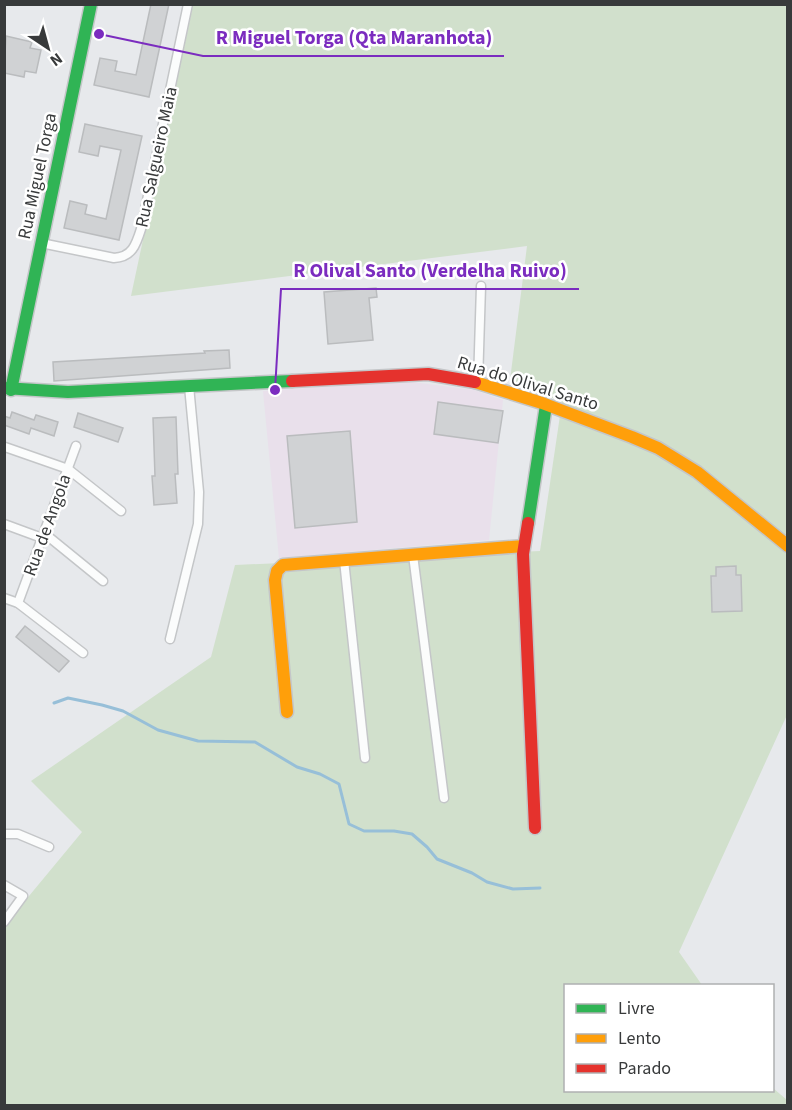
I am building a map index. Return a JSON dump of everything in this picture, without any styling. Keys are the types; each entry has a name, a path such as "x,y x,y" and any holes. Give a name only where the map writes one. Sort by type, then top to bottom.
{"street":[{"name":"Rua Miguel Torga","path":"8,389 91,4"},
{"name":"Rua Salgueiro Maia","path":"41,243 114,258 122,258 133,250 141,229 188,4"},
{"path":"478,383 481,286"},
{"name":"Rua do Olival Santo","path":"8,389 68,392 428,374 478,383 639,439 700,474 788,546"},
{"path":"170,639 198,524 200,492 189,386"},
{"path":"534,828 524,546 546,405"},
{"name":"Rua de Angola","path":"18,603 76,446"},
{"path":"5,447 68,469 121,511"},
{"path":"4,524 43,536 103,581"},
{"path":"286,712 275,580 277,571 283,565 524,546"},
{"path":"413,555 444,798"},
{"path":"344,560 365,758"},
{"path":"4,598 18,603 83,653"},
{"path":"4,834 18,834 48,847"},
{"path":"4,885 23,896 4,922"}],"shaded area":[{"path":"405,381 474,390 503,400 489,540 279,558 263,391"}],"green space":[{"path":"193,5 787,5 787,715 679,952 701,984 564,984 564,1092 774,1092 774,1089 787,1100 787,1105 5,1106 5,925 82,832 31,781 211,657 235,565 540,551 562,402 510,380 527,246 131,296"}],"building":[{"path":"151,4 169,4 149,97 94,85 100,58 117,61 115,71 136,75"},
{"path":"6,36 32,42 30,48 41,50 36,73 25,71 24,77 4,73"},
{"path":"85,124 142,136 119,240 64,228 70,201 87,205 85,214 106,219 121,150 100,146 98,156 79,152"},
{"path":"376,288 377,297 369,298 373,340 328,344 324,292"},
{"path":"229,350 230,368 54,381 53,362"},
{"path":"438,402 503,411 498,443 434,434"},
{"path":"12,412 34,420 36,415 58,422 54,436 31,428 29,434 4,425 4,416 10,418"},
{"path":"78,413 123,428 118,442 74,427"},
{"path":"176,417 177,503 154,505 153,418"},
{"path":"350,431 357,522 295,528 287,436"},
{"path":"736,566 736,575 741,575 742,611 712,612 711,576 716,576 716,567"},
{"path":"25,626 69,661 59,672 16,637"}],"waterway":[{"path":"54,703 68,698 102,705 123,711 158,730 198,741 255,742 297,767 320,774 339,784 349,824 364,831 394,831 412,834 437,859 472,873 487,882 513,889 540,888"}],"traffic: fast":[{"path":"11,390 91,4"},
{"path":"4,388 68,392 292,381"},
{"path":"528,523 546,405"}],"traffic: slow":[{"path":"475,382 542,403 658,448 697,472 788,546"},
{"path":"287,712 275,580 277,571 283,565 524,546"}],"traffic: jam":[{"path":"292,381 428,374 475,382"},
{"path":"528,523 523,554 535,828"}],"place":[{"name":"R Miguel Torga (Qta Maranhota)","path":"99,34"},
{"name":"R Olival Santo (Verdelha Ruivo)","path":"275,390"}]}
